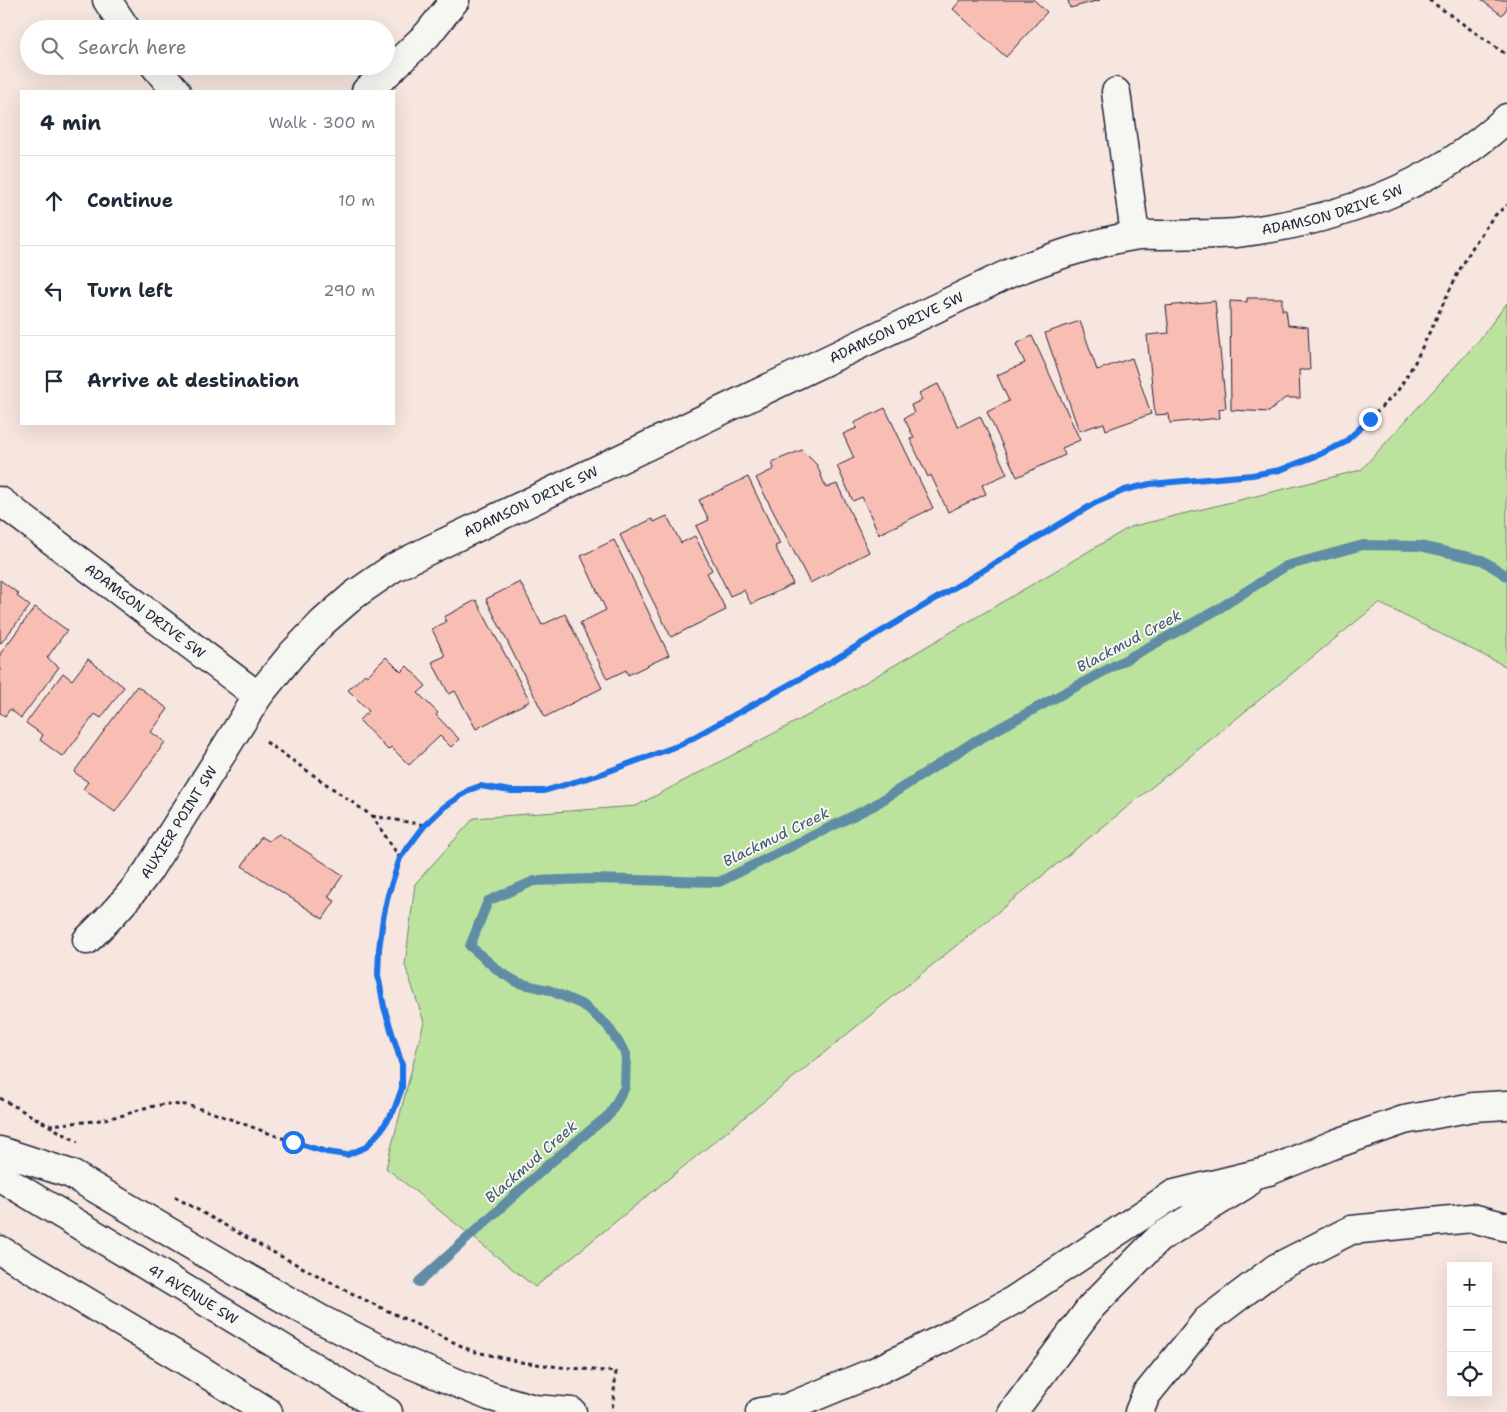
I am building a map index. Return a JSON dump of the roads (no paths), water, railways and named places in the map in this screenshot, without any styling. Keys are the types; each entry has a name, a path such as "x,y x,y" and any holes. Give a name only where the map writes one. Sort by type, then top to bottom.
{"main road":[{"path":"107,0 120,20"},
{"path":"395,66 427,35 455,0"},
{"path":"163,75 175,90"},
{"path":"367,90 385,75"},
{"path":"1116,92 1135,235"},
{"name":"ADAMSON DRIVE SW","path":"0,501 258,696 292,654 323,622 354,595 393,568 1010,273 1064,253 1135,235 1234,233 1285,226 1334,214 1366,204 1441,168 1495,129 1507,118"},
{"name":"AUXIER POINT SW","path":"87,940 112,917 148,871 258,696"},
{"path":"760,1412 788,1408 874,1372 946,1337 1014,1300 1174,1194 1269,1170 1404,1120 1473,1107 1507,1105"},
{"path":"0,1151 71,1174 236,1272 320,1319 403,1361 489,1396 534,1409 572,1412"},
{"path":"1013,1412 1091,1308 1159,1238 1269,1170"},
{"name":"41 AVENUE SW","path":"0,1177 388,1412"},
{"path":"1139,1412 1146,1395 1206,1321 1276,1268 1351,1230 1472,1218 1507,1227"},
{"path":"0,1250 268,1412"}],"waterway":[{"name":"Blackmud Creek","path":"419,1282 549,1164 610,1114 625,1087 626,1054 607,1025 583,1005 549,990 519,983 500,972 470,946 488,901 534,881 590,879 719,882 873,806 972,743 1215,611 1286,566 1363,545 1420,546 1482,560 1507,576"}]}
